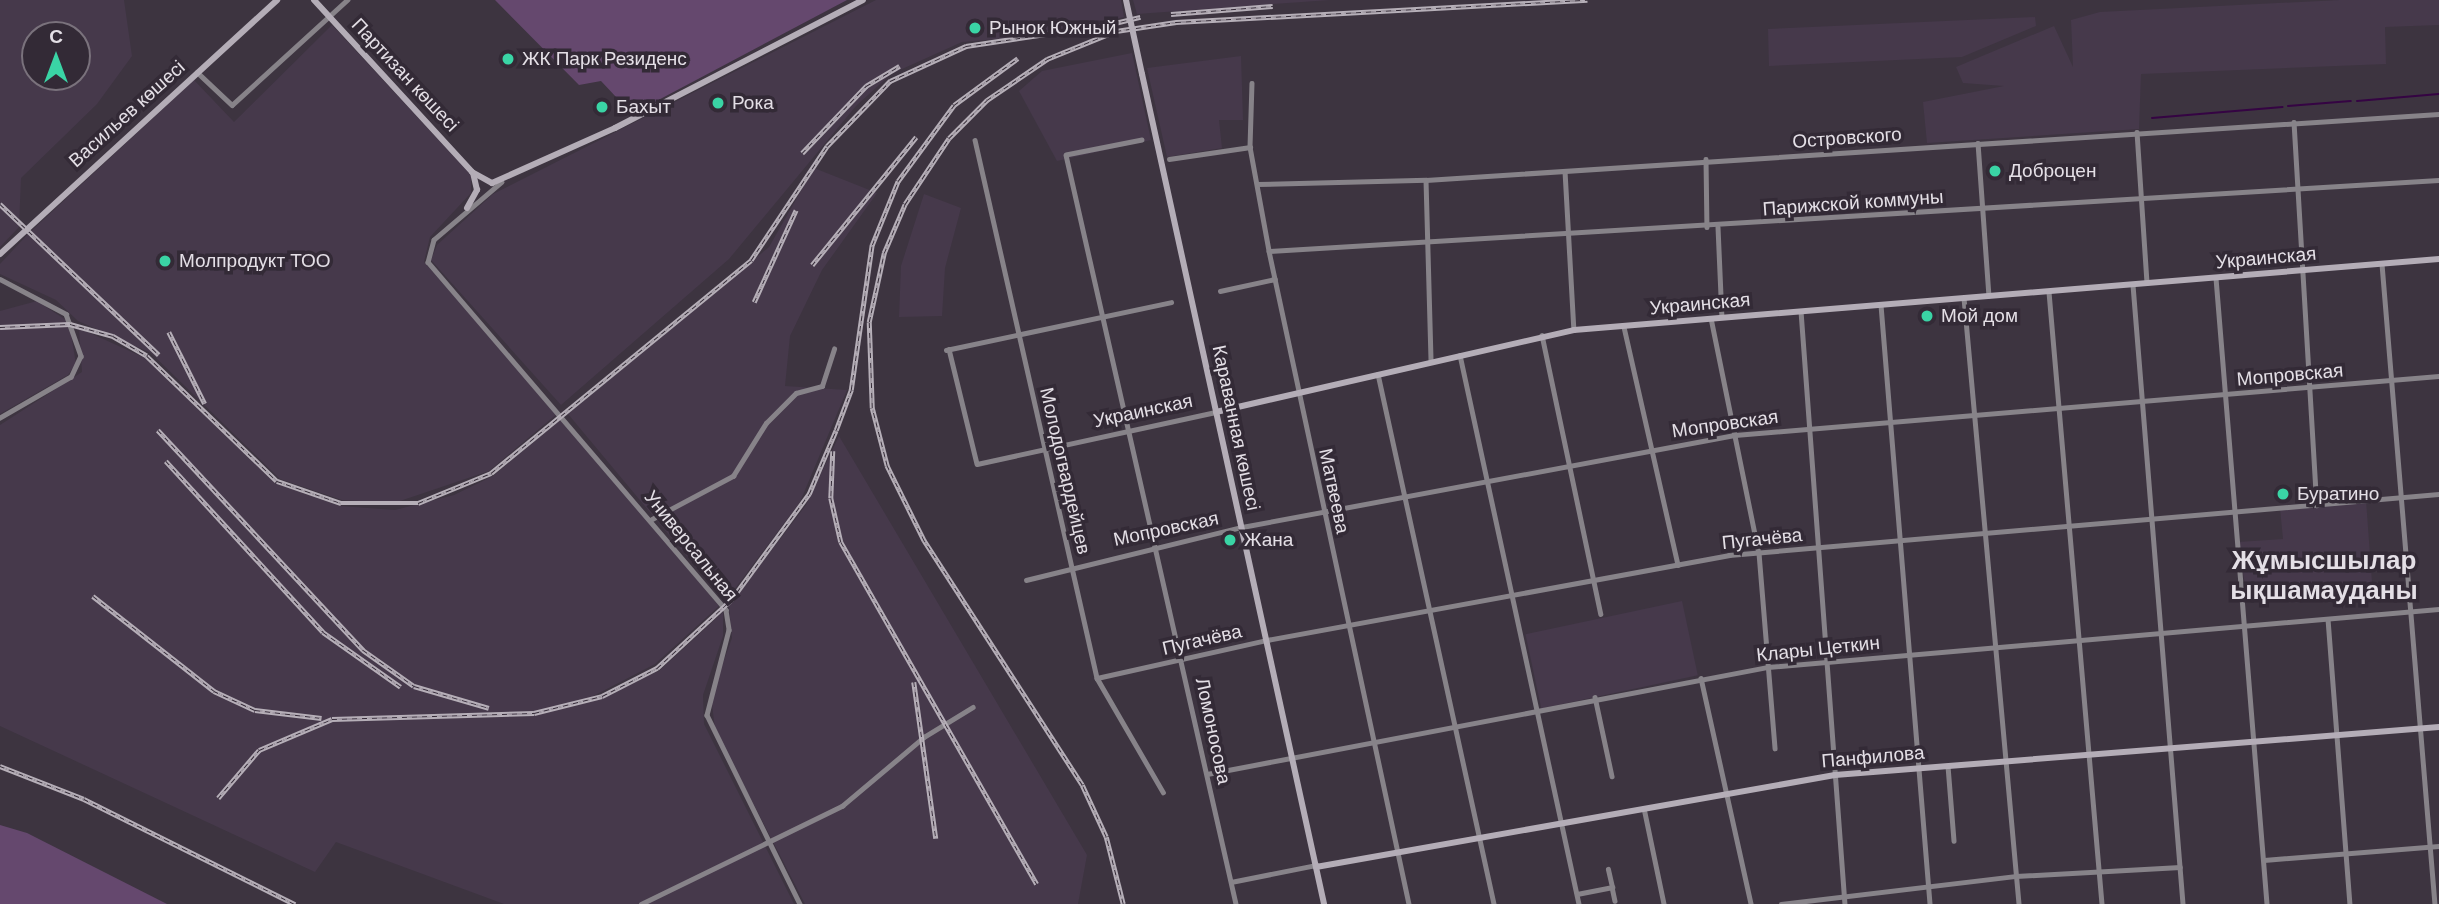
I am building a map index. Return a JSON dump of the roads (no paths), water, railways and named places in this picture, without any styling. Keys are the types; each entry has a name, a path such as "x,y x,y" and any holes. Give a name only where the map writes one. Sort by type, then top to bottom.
{"street":[{"name":"Васильев көшесі","path":"0,254 277,0"},
{"name":"Партизан көшесі","path":"314,0 472,172"},
{"path":"197,72 232,105 328,15 348,0"},
{"path":"467,208 509,178 863,0"},
{"name":"Караванная көшесі","path":"1126,0 1324,904"},
{"name":"Матвеева","path":"1252,83 1250,147 1269,251 1409,904"},
{"name":"Островского","path":"1257,184 1426,180 1706,159 2439,114"},
{"path":"2294,122 2299,271 2317,505"},
{"path":"2137,132 2147,283"},
{"name":"Молодогвардейцев","path":"975,140 1097,678 1163,792"},
{"name":"Ломоносова","path":"1142,140 1066,155 1132,430 1236,904"},
{"path":"1978,143 1989,296"},
{"path":"1169,159 1250,147"},
{"path":"1706,159 1707,227"},
{"path":"1564,171 1574,330"},
{"path":"472,172 488,182 509,178"},
{"path":"467,208 477,190 472,172"},
{"path":"1426,180 1431,361"},
{"name":"Парижской коммуны","path":"1269,251 1718,227 2439,180"},
{"name":"Универсальная","path":"467,208 427,257 652,519 728,615 707,715 800,904"},
{"path":"1718,227 1722,317"},
{"name":"Украинская","path":"1020,334 947,349 977,464 1216,412 1542,335 1574,330 2439,259"},
{"path":"2382,264 2435,904"},
{"path":"2216,278 2267,904"},
{"path":"0,279 66,314 81,356 71,377 0,418"},
{"path":"1220,291 1275,279"},
{"path":"2133,285 2183,904"},
{"path":"2049,292 2102,904"},
{"path":"1964,298 2019,904"},
{"path":"1020,334 1171,302"},
{"path":"1881,304 1893,424 1930,904"},
{"path":"1801,310 1845,904"},
{"path":"1711,318 1759,552 1775,748"},
{"path":"1624,327 1678,565"},
{"path":"1542,335 1601,614"},
{"path":"652,519 733,475 766,423 796,393 822,386 834,349"},
{"path":"1460,354 1579,904"},
{"path":"1378,373 1494,904"},
{"name":"Мопровская","path":"1026,580 1072,565 1157,544 1652,448 1735,435 1893,424 2439,376"},
{"name":"Пугачёва","path":"1097,678 1266,640 1759,552 2439,494"},
{"name":"Клары Цеткин","path":"1207,774 1537,708 1768,667 2439,609"},
{"path":"2328,618 2350,904"},
{"path":"1702,678 1751,904"},
{"path":"1595,697 1612,776"},
{"path":"640,904 769,844 842,806 924,737 973,707"},
{"name":"Панфилова","path":"1231,882 1561,821 1835,775 2439,727"},
{"path":"1948,766 1954,841"},
{"path":"1643,807 1664,904"},
{"path":"2264,860 2439,846"},
{"path":"1781,904 1844,893 2016,876 2180,867"},
{"path":"1608,869 1615,901"},
{"path":"1577,894 1612,887"}],"waterway":[{"path":"2357,101 2439,94"},
{"path":"2288,106 2351,101"},
{"path":"2152,118 2283,107"}],"railway":[{"path":"1123,904 1106,837 1082,785 924,541 887,466 872,408 869,322 884,253 905,204 949,138 987,100 1047,59 1116,31 1176,22 1587,0"},
{"path":"1171,14 1273,6"},
{"path":"1082,31 1140,17"},
{"path":"0,327 70,324 113,336 147,356 277,481 341,503 418,503 491,473 751,260 827,146 890,81 966,46 1091,27"},
{"path":"218,798 259,750 332,719 534,713 602,696 657,668 731,600 809,494 836,430 851,390 872,245 898,181 954,105 1018,58"},
{"path":"802,153 866,86 899,66"},
{"path":"812,265 916,137"},
{"path":"0,204 159,355"},
{"path":"754,302 796,210"},
{"path":"169,332 205,404"},
{"path":"158,430 363,650 414,686 489,708"},
{"path":"833,451 831,498 841,542 1037,884"},
{"path":"166,461 323,632 401,687"},
{"path":"93,596 214,691 255,710 322,718"},
{"path":"914,682 936,838"},
{"path":"0,766 84,799 295,904"}],"place":[{"name":"Рынок Южный","path":"975,28"},
{"name":"ЖК Парк Резиденс","path":"508,59"},
{"name":"Рока","path":"718,103"},
{"name":"Бахыт","path":"602,107"},
{"name":"Доброцен","path":"1995,171"},
{"name":"Молпродукт ТОО","path":"165,261"},
{"name":"Мой дом","path":"1927,316"},
{"name":"Буратино","path":"2283,494"},
{"name":"Жана","path":"1230,540"}],"district":[{"name":"Жұмысшылар ықшамауданы","path":"2324,576"}]}
